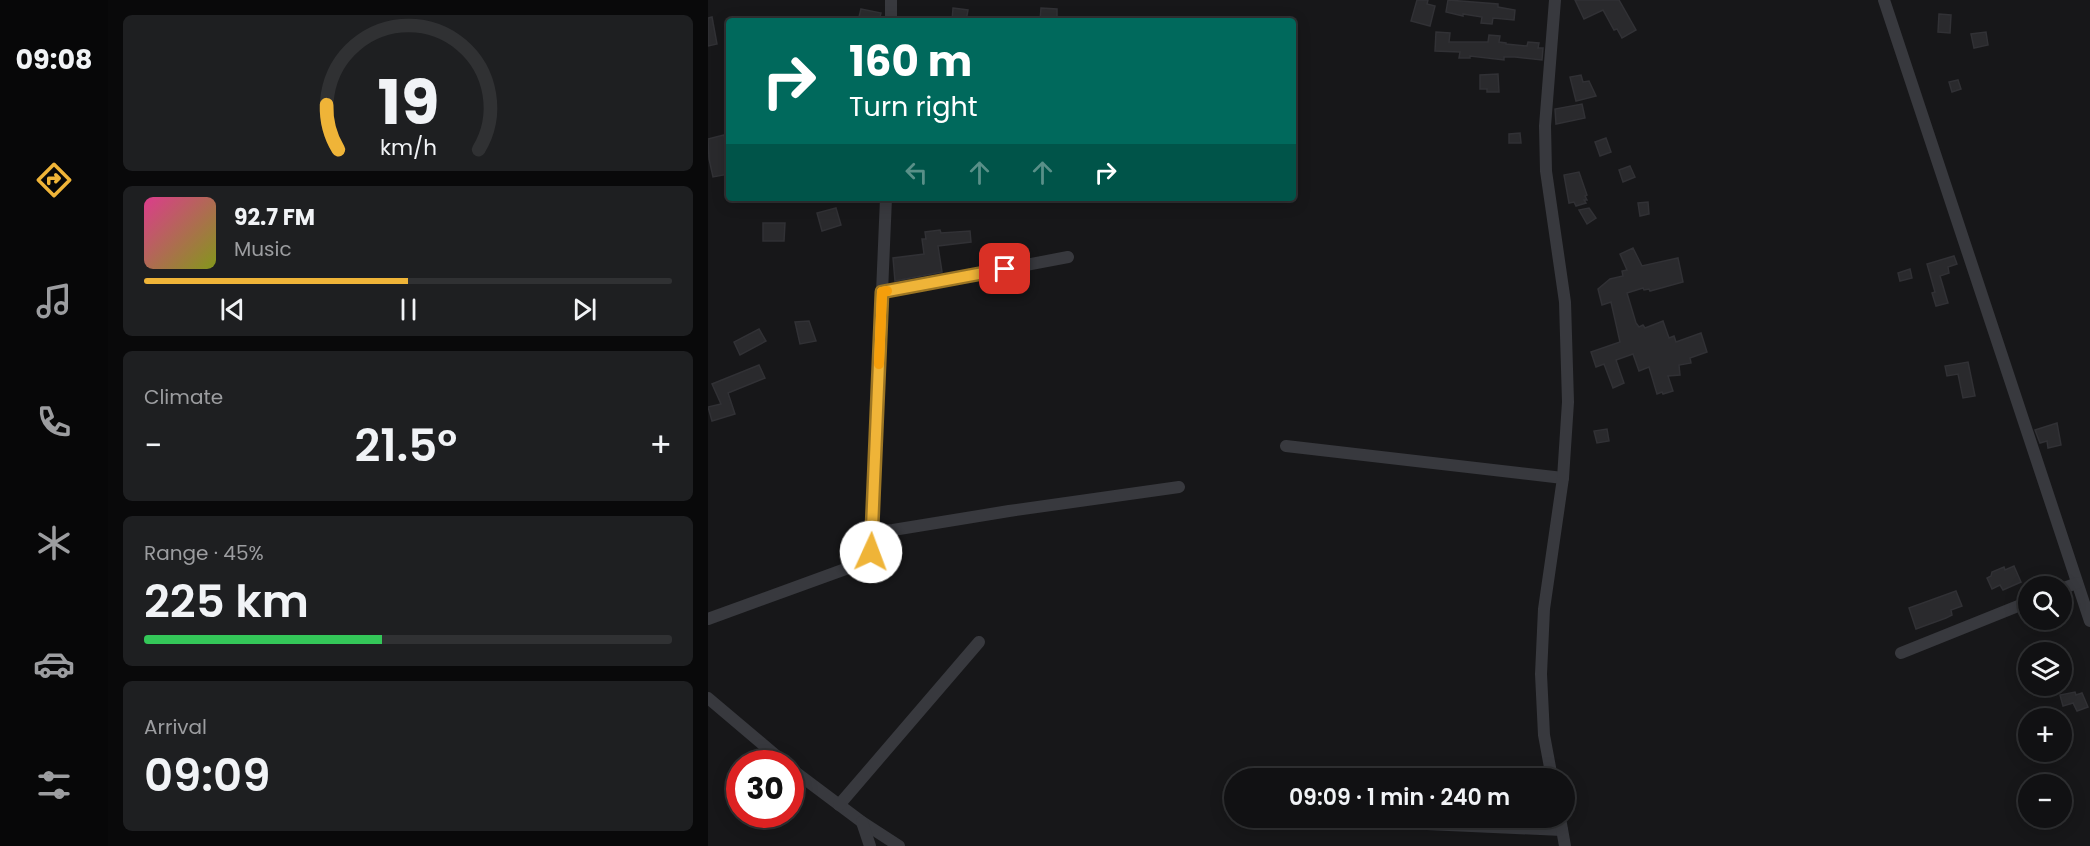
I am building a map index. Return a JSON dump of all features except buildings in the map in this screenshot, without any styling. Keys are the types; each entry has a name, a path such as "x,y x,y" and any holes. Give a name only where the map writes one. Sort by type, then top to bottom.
{"street":[{"path":"891,0 891,18"},
{"path":"1550,768 1544,735 1542,641 1544,609 1563,478 1568,402 1565,302 1546,171 1545,126 1555,0"},
{"path":"1884,0 2090,621"},
{"path":"708,619 863,561 871,552 886,201"},
{"path":"882,292 1068,257"},
{"path":"1286,446 1563,478"},
{"path":"872,531 893,530 1179,487"},
{"path":"2072,585 2078,583"},
{"path":"1901,652 2018,606"},
{"path":"839,805 979,642"},
{"path":"708,698 769,750"},
{"path":"804,779 862,822 899,846"},
{"path":"862,822 870,846"},
{"path":"1562,828 1565,846"}],"slow traffic":[{"path":"879,364 882,292 887,291"}],"route":[{"path":"871,552 882,292 1005,269"}]}
